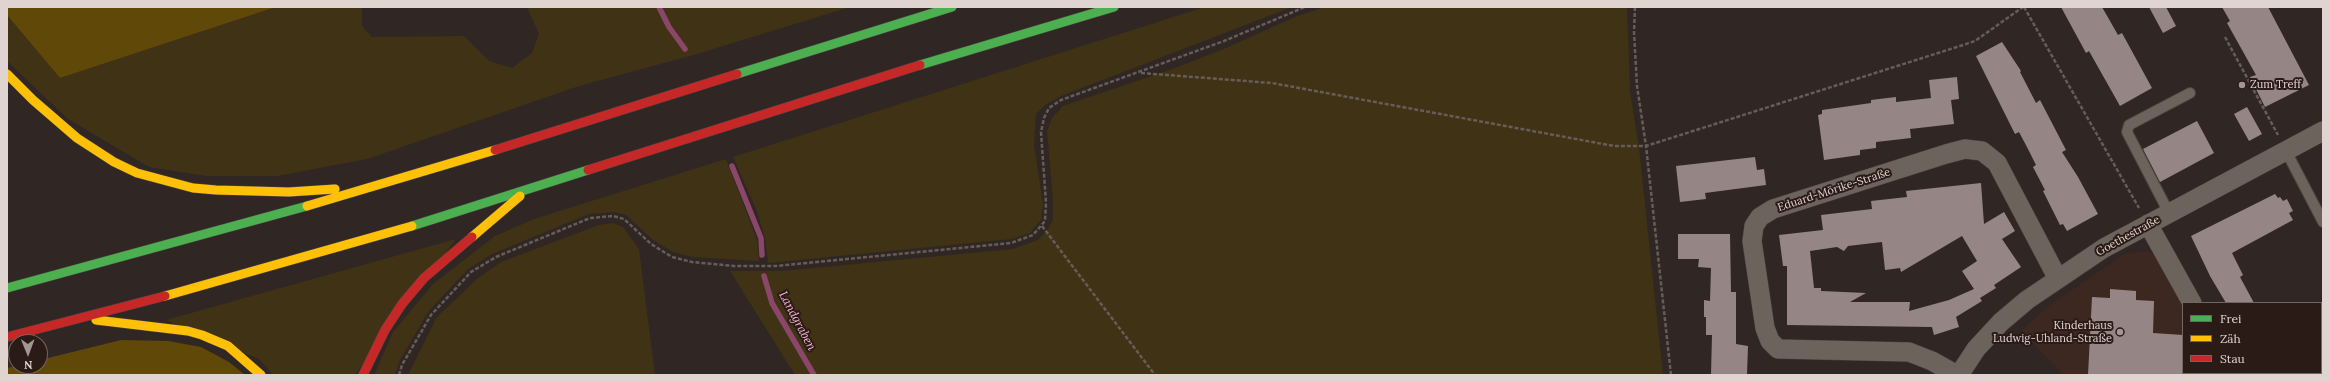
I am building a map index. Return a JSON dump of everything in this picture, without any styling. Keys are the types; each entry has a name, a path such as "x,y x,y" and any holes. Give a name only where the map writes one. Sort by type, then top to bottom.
{"highway":[{"path":"7,288 370,189 952,7"},
{"path":"7,337 85,318 380,236 961,52 1114,7"},
{"path":"7,74 54,119 94,150 137,173 165,182 194,188 245,192 370,189"},
{"path":"363,375 385,330 402,304 424,278 527,190"},
{"path":"85,318 188,331 202,335 228,346 261,375"}],"street":[{"name":"Goethestraße","path":"1958,375 1976,349 2001,322 2027,300 2104,248 2323,131"},
{"name":"Eduard-Mörike-Straße","path":"1958,375 1932,361 1909,352 1778,349 1770,341 1765,328 1752,241 1754,226 1760,217 1773,209 1946,154 1965,149 1982,151 1997,163 2058,279"},
{"path":"2148,224 2191,302"}],"lane":[{"path":"2169,213 2127,132 2128,125 2190,93"},
{"path":"2286,151 2323,222"}],"path":[{"path":"399,375 402,364 431,315 471,272 496,257 590,218 613,216 624,219 651,244 672,257 692,262 734,266 776,266 1012,243 1033,235 1045,221 1046,203 1041,132 1044,118 1049,108 1061,100 1140,73 1305,7"},
{"path":"1635,7 1634,32 1637,86 1646,146 1671,375"},
{"path":"1140,73 1272,83 1614,146 1646,146 1974,41 2024,7 2148,224"},
{"path":"2225,37 2286,151"},
{"path":"1042,226 1155,375"}],"shaded area":[{"path":"7,7 276,7 60,78 7,15"},
{"path":"276,7 362,7 362,26 372,37 464,36 489,61 512,68 532,53 539,34 527,7 850,7 697,54 579,86 367,159 277,176 206,176 149,167 68,119 7,61 7,15 60,78"},
{"path":"1205,7 1292,7 1061,96 1045,105 1036,114 1034,145 1043,204 1041,220 1030,233 1011,239 768,263 765,238 756,209 733,157"},
{"path":"1325,7 1627,7 1630,91 1639,148 1663,375 795,375 730,271 782,271 1013,249 1038,240 1048,229 1053,220 1053,201 1047,131 1052,118 1063,106 1175,68 1226,48 1295,17"},
{"path":"726,159 757,240 759,261 693,257 673,252 653,240 626,215 614,212 589,214 492,254 468,269 428,312 399,362 395,375 374,375 393,332 433,284 495,236 534,219"},
{"path":"613,223 623,227 639,249 655,375 408,375 437,317 477,279 501,262 599,225"},
{"path":"456,239 355,375 273,375 259,359 166,320"},
{"path":"2147,251 2160,258 2182,302 2182,374 2214,375 2064,375 2021,331 2050,305 2125,254"},
{"path":"121,340 168,341 201,347 229,362 245,375 7,375 8,368 8,374 48,374 48,358"}],"building":[{"path":"2061,7 2102,7 2118,35 2122,33 2152,88 2120,106 2089,51 2086,53"},
{"path":"2149,7 2166,7 2176,26 2163,33"},
{"path":"2222,7 2268,7 2309,85 2265,107 2250,77 2256,75 2227,23 2230,21"},
{"path":"2002,42 2021,71 2020,72 2036,103 2040,100 2066,150 2062,152 2078,177 2098,214 2067,231 2063,224 2060,225 2033,167 2036,165 2019,132 2015,134 1976,56"},
{"path":"1957,77 1959,99 1951,100 1954,124 1910,129 1911,138 1876,142 1876,148 1860,150 1860,155 1824,160 1818,115 1822,114 1822,110 1871,103 1871,100 1896,97 1896,102 1931,98 1929,80"},
{"path":"2247,107 2262,134 2249,141 2234,114"},
{"path":"2197,121 2214,153 2160,182 2143,149"},
{"path":"1755,157 1757,170 1764,169 1766,185 1705,193 1706,199 1680,202 1676,166"},
{"path":"1981,183 1984,224 2004,212 2015,231 2002,239 2021,267 1994,285 1996,288 1980,298 1982,301 1956,317 1959,327 1934,335 1932,327 1787,325 1787,266 1783,266 1779,235 1823,230 1821,215 1872,209 1871,201 1907,197 1906,191","holes":["1962,236 1977,261 1962,271 1974,289 1949,300 1909,311 1910,302 1850,302 1866,293 1821,291 1821,288 1814,288 1810,251 1837,247 1844,251 1848,246 1882,242 1885,270 1900,268 1901,272"]},
{"path":"2275,194 2283,201 2287,199 2293,211 2289,213 2293,220 2232,253 2243,275 2240,277 2253,302 2225,302 2210,276 2191,236"},
{"path":"1678,234 1730,234 1731,292 1736,292 1736,344 1748,346 1747,375 1711,375 1712,335 1706,335 1704,300 1710,301 1711,268 1698,267 1699,259 1678,259"},
{"name":"Kinderhaus Ludwig-Uhland-Straße","path":"2110,289 2136,291 2136,300 2154,301 2153,333 2182,335 2183,375 2088,375 2092,297 2110,298"}],"waterway":[{"name":"Landgraben","path":"659,7 669,27 685,49"},
{"name":"Landgraben","path":"732,166 761,238 762,255"},
{"name":"Landgraben","path":"764,276 772,303 814,375"}],"traffic: fast":[{"path":"737,74 952,7"},
{"path":"920,65 1114,7"},
{"path":"412,226 588,170"},
{"path":"7,288 307,206"}],"traffic: slow":[{"path":"7,74 33,100 77,138 114,162 137,173 193,188 216,190 289,192 335,189"},
{"path":"307,206 495,150"},
{"path":"472,237 520,196"},
{"path":"165,296 412,226"},
{"path":"96,320 188,331 202,335 228,346 261,375"}],"traffic: jam":[{"path":"588,170 920,65"},
{"path":"495,150 737,74"},
{"path":"363,375 385,330 402,304 424,278 472,237"},
{"path":"7,337 165,296"}],"place":[{"name":"Zum Treff","path":"2242,85"},
{"name":"Kinderhaus Ludwig-Uhland-Straße","path":"2120,332"}]}
